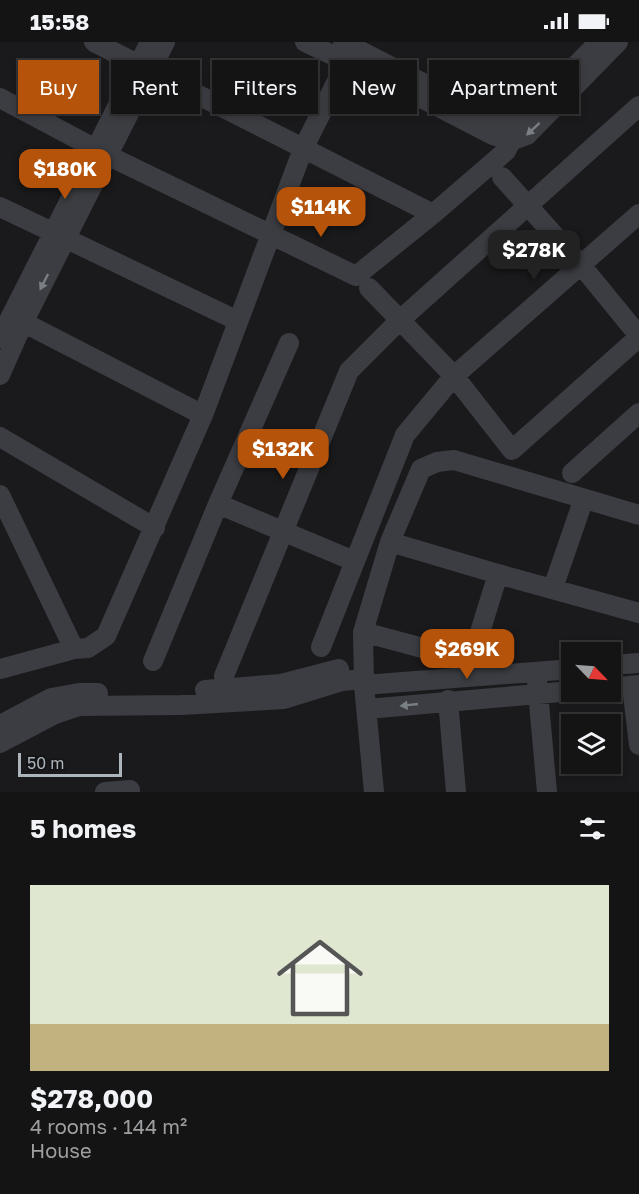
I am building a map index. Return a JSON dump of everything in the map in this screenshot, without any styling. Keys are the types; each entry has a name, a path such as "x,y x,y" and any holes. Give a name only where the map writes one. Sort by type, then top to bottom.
{"street":[{"path":"94,42 129,60"},
{"path":"147,60 150,42"},
{"path":"151,60 165,42"},
{"path":"305,42 347,51 497,121 511,133 527,135 618,42"},
{"path":"0,98 103,152 356,276 506,151 511,133 521,121 599,42"},
{"path":"0,669 74,649 88,648 106,636 203,415 269,234 303,149 347,51"},
{"path":"200,96 433,214"},
{"path":"224,676 350,371 399,321 639,105"},
{"path":"0,338 60,235 122,114"},
{"path":"369,288 454,376 512,450 639,336 581,265 502,177"},
{"path":"0,207 238,321"},
{"path":"321,647 405,435 454,376 639,214"},
{"path":"0,375 11,316"},
{"path":"11,316 203,415"},
{"path":"153,661 218,504 289,343"},
{"path":"572,473 639,413"},
{"path":"0,437 155,528"},
{"path":"374,792 364,677 363,632 390,542 421,470 437,462 454,460 583,501 639,515"},
{"path":"0,495 74,649"},
{"path":"553,588 583,501"},
{"path":"218,504 354,561"},
{"path":"390,542 639,613"},
{"path":"363,632 471,662 498,574"},
{"path":"621,664 639,663"},
{"path":"0,725 51,698 79,693 180,692 281,684 341,668 364,677"},
{"path":"0,743 54,714 79,706 182,705 285,699 342,681 364,677 561,670"},
{"path":"537,672 547,792"},
{"path":"621,687 636,686 639,745"},
{"path":"367,709 561,692"},
{"path":"448,700 456,792"},
{"path":"105,792 130,790"}]}
